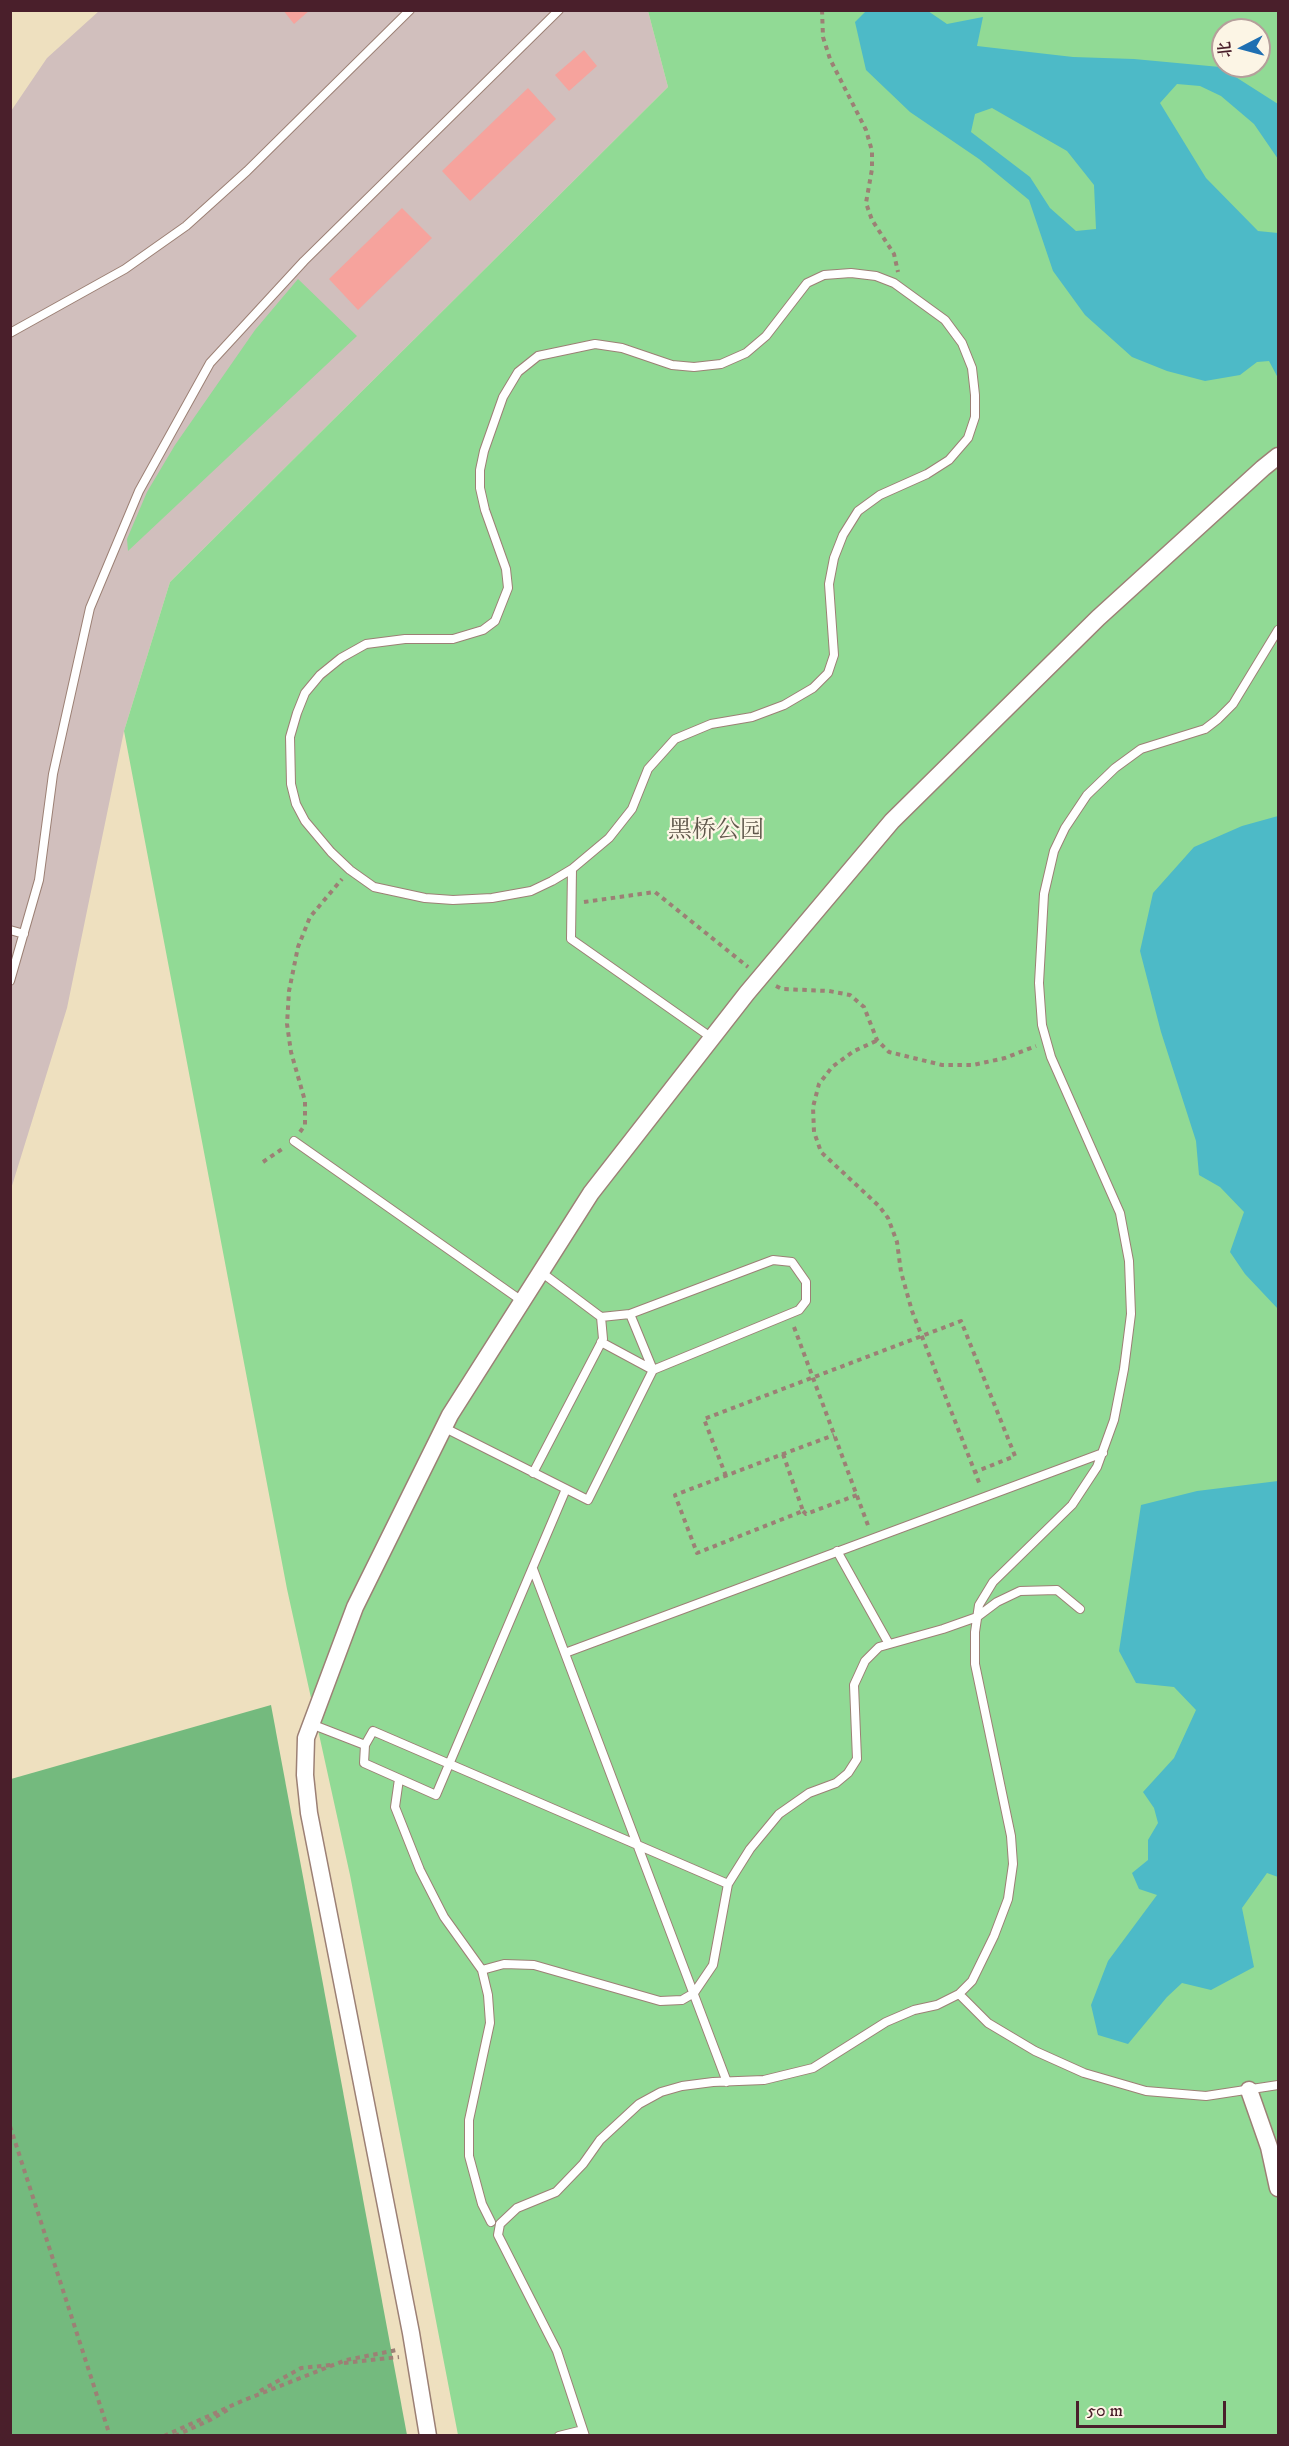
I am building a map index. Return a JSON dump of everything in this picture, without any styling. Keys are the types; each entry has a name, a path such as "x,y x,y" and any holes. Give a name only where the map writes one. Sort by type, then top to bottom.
{"street":[{"path":"428,2436 414,2350 309,1813 305,1775 306,1738 355,1607 443,1427 591,1193 760,977 892,821 1098,618 1278,456"},
{"path":"1249,2090 1269,2147 1278,2188"}],"lane":[{"path":"10,333 124,269 186,226 247,171 410,10"},
{"path":"10,981 39,880 53,774 90,608 139,491 210,363 304,261 559,10"},
{"path":"851,273 876,276 894,283 945,320 962,343 972,368 975,395 975,417 968,438 949,460 927,474 880,495 858,511 843,535 834,558 829,584 834,655 828,673 813,688 784,705 752,717 711,724 675,739 648,769 632,809 609,838 572,869 552,881 515,895 453,900 425,898 374,887 350,870 315,835 296,804 291,784 290,737 305,693 320,675 341,658 366,644 405,639 453,639 483,630 495,621 508,588 506,569 485,510 480,488 480,470 499,406 518,372 538,356 595,344 622,348 672,365 694,367 721,364 746,353 766,336 807,282 824,275 851,273"},
{"path":"559,2436 584,2433 557,2351 498,2235 500,2224 517,2208 556,2192 583,2164 600,2140 639,2104 661,2092 682,2086 764,2080 813,2068 886,2022 914,2010 937,2005 959,1994 972,1981 994,1936 1008,1899 1013,1863 1011,1836 975,1664 979,1605 993,1582 1072,1505 1097,1467 1114,1420 1131,1314 1129,1261 1120,1213 1055,1067 1042,1025 1039,983 1044,894 1054,850 1065,828 1087,795 1115,768 1141,749 1205,729 1218,719 1233,704 1278,630"},
{"path":"572,869 571,939 712,1038"},
{"path":"10,930 24,934"},
{"path":"294,1141 522,1301"},
{"path":"443,1427 588,1500 653,1370 789,1315 799,1310 806,1301 806,1282 792,1262 773,1260 630,1314 601,1317 541,1272"},
{"path":"630,1314 653,1370"},
{"path":"533,1473 601,1342 601,1317"},
{"path":"601,1342 653,1370"},
{"path":"565,1653 1103,1453"},
{"path":"566,1489 533,1569 449,1764 436,1795 364,1763 365,1744 373,1731 449,1764 728,1884"},
{"path":"837,1551 889,1644"},
{"path":"533,1569 727,2082"},
{"path":"482,1970 504,1964 534,1965 660,2001 681,2000 694,1993 713,1965 728,1884 750,1849 779,1814 809,1793 836,1784 848,1773 857,1759 854,1685 866,1661 879,1647 977,1617 997,1602 1020,1591 1040,1588 1057,1590 1080,1609"},
{"path":"311,1724 365,1744"},
{"path":"399,1779 394,1807 420,1869 444,1917 482,1970 488,1995 490,2023 469,2120 469,2156 482,2204 491,2222"},
{"path":"959,1994 988,2023 1035,2051 1084,2073 1146,2091 1206,2096 1278,2085"}],"path":[{"path":"822,10 824,37 830,59 866,130 872,151 872,169 866,203 872,220 894,254 899,270 894,283"},
{"path":"263,1162 294,1141 304,1125 305,1101 291,1052 287,1024 292,980 298,947 310,917 350,870"},
{"path":"572,903 655,892 760,977 782,989 829,990 850,995 864,1006 877,1040 889,1052 942,1065 973,1065 1005,1058 1046,1042"},
{"path":"877,1040 854,1051 832,1067 819,1084 813,1107 814,1132 821,1152 879,1206 888,1218 897,1242 906,1292 984,1496"},
{"path":"789,1315 873,1538"},
{"path":"726,1476 704,1419 961,1321 1015,1456 975,1472"},
{"path":"803,1511 698,1553 675,1495 834,1435"},
{"path":"783,1454 806,1514 857,1495"},
{"path":"10,2126 110,2436"},
{"path":"175,2436 210,2420 301,2368 414,2350"},
{"path":"164,2436 248,2398 336,2364 414,2350"}],"shaded area":[{"path":"99,11 648,11 668,87 170,582 124,731 67,1008 11,1189 11,111 47,58"}],"green space":[{"name":"黑桥公园","path":"648,11 1278,11 1278,2435 458,2435 350,1875 287,1589 124,731 170,582 668,87"},
{"path":"298,279 357,336 128,551 127,539 147,492 175,445 255,330"},
{"path":"271,1705 407,2435 11,2435 11,1779"}],"water":[{"path":"867,10 928,11 947,24 983,17 977,46 1073,57 1134,59 1211,66 1211,78 1237,78 1278,104 1278,159 1254,124 1221,96 1200,86 1177,84 1160,103 1206,178 1258,231 1278,233 1278,378 1269,361 1257,362 1240,375 1205,381 1167,371 1132,357 1085,315 1053,271 1029,200 979,159 910,112 866,70 855,22","holes":["992,108 1067,151 1094,185 1096,229 1076,231 1050,208 1030,177 971,132 975,114"]},
{"path":"1278,816 1278,1309 1245,1274 1230,1252 1244,1212 1220,1187 1199,1175 1196,1141 1161,1032 1140,951 1153,893 1194,847 1242,826"},
{"path":"1278,1481 1278,1877 1267,1873 1242,1908 1254,1967 1211,1990 1182,1983 1167,1997 1128,2044 1098,2035 1091,2005 1108,1961 1157,1895 1139,1889 1132,1873 1148,1860 1148,1840 1158,1823 1154,1808 1143,1792 1174,1758 1196,1710 1174,1687 1136,1683 1119,1651 1141,1505 1197,1491"}],"building":[{"path":"283,10 310,10 294,24"},
{"path":"584,50 597,66 569,91 555,75"},
{"path":"528,88 556,119 470,201 442,171"},
{"path":"402,208 432,238 358,310 329,279"}]}
